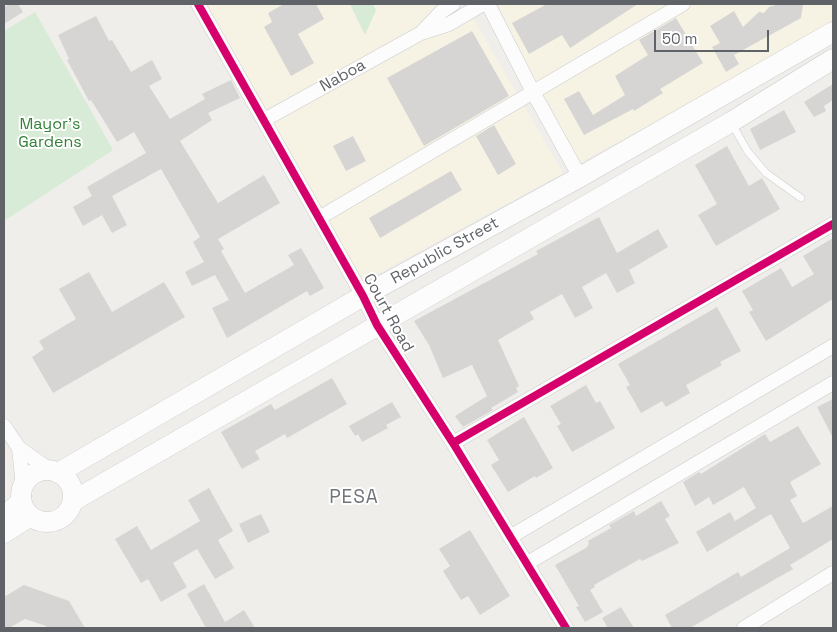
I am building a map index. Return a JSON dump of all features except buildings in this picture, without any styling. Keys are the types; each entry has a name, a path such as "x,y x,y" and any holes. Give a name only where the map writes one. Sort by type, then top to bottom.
{"main road":[{"name":"Republic Street","path":"54,471 363,296 580,177 833,32"},
{"name":"Republic Street","path":"73,501 731,122 833,59"},
{"path":"4,533 24,502 29,476 39,471 54,471 67,480 72,490 73,501 67,513 56,522 42,522 24,502"},
{"path":"4,516 24,502"}],"street":[{"name":"Court Road","path":"198,4 363,296 377,325 453,444 566,628"},
{"name":"Naboa","path":"421,33 441,12 453,4"},
{"name":"Naboa","path":"264,120 421,33 449,24 482,4"},
{"path":"488,4 533,92 580,177"},
{"path":"319,218 683,4"},
{"path":"453,444 833,224"},
{"path":"510,537 833,346"},
{"path":"526,564 833,383"},
{"path":"4,426 19,448 54,471"},
{"path":"19,448 24,502"},
{"path":"744,628 833,573"}],"lane":[{"path":"731,122 748,152 766,173 801,198"}],"shaded area":[{"path":"199,4 455,4 332,76 260,112"},
{"path":"498,4 832,4 833,26 581,162 566,142 549,103 538,90"},
{"path":"470,13 563,173 359,284 271,123"}],"green space":[{"path":"350,4 373,4 376,10 365,35"},
{"name":"Mayor's Gardens","path":"35,12 113,150 4,221 4,31"}],"cycle path":[{"path":"198,4 363,296 377,325 453,443 566,628"},
{"path":"453,443 833,224"}],"district":[{"name":"PESA","path":"354,498"}]}
